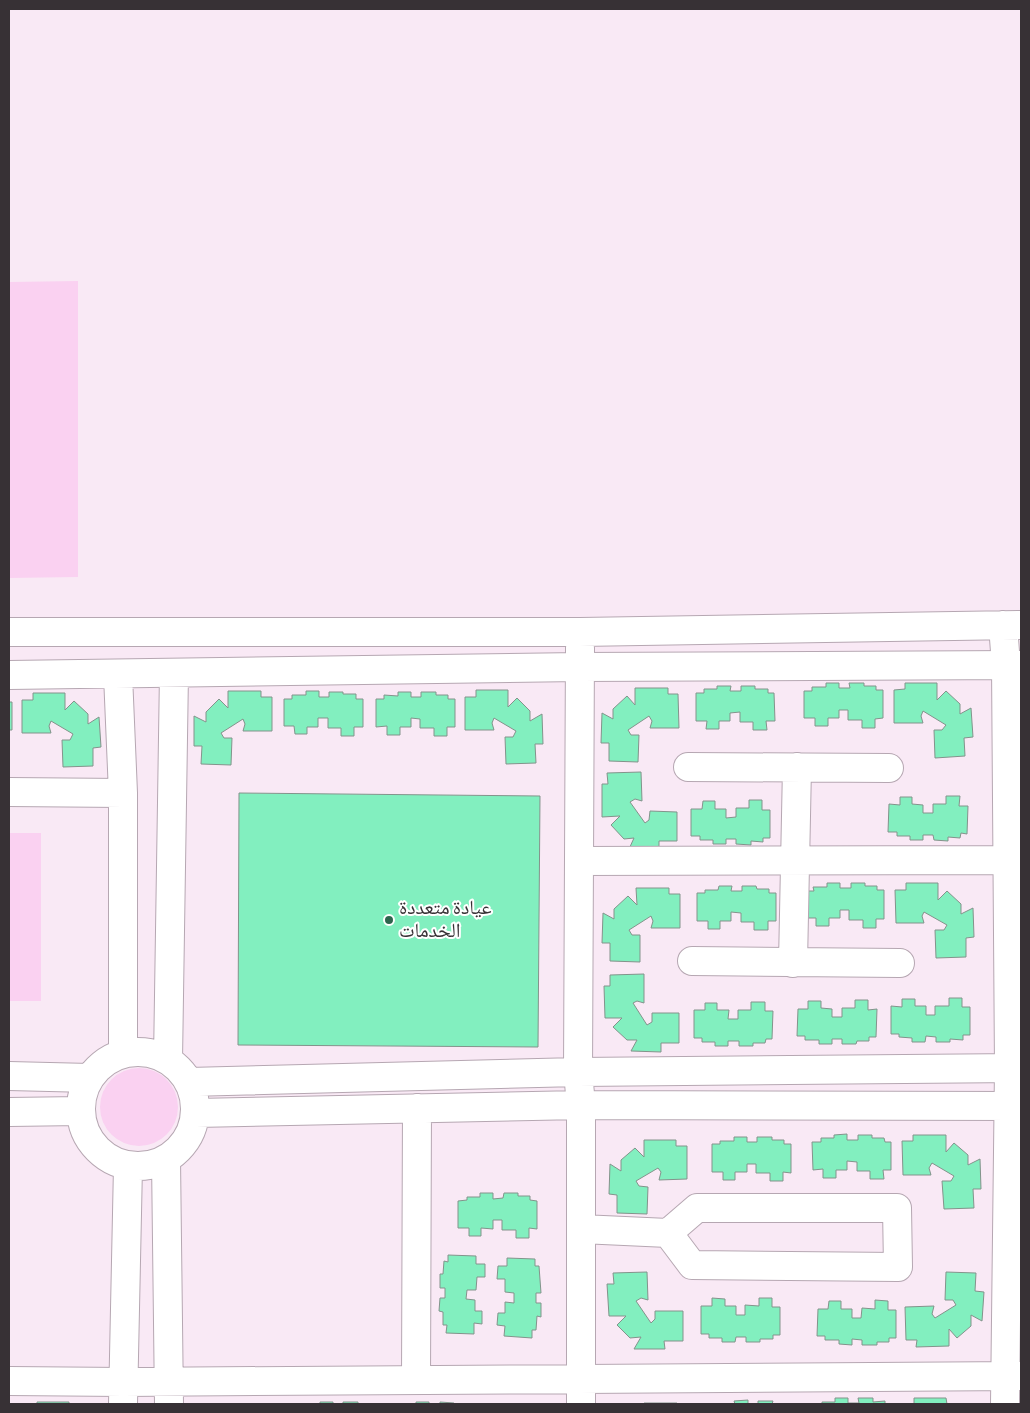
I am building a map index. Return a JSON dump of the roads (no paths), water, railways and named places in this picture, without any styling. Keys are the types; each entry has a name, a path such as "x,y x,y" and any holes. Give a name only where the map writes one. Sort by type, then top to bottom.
{"street":[{"path":"9,632 580,632 1012,625 1015,860 1013,1376 1005,1404"},
{"path":"580,632 578,1072 581,1105 581,1391"},
{"path":"9,675 118,675 579,667 1014,665"},
{"path":"168,1060 174,673"},
{"path":"118,675 123,793 123,1054"},
{"path":"688,767 889,768"},
{"path":"792,963 797,767"},
{"path":"9,792 123,793"},
{"path":"580,862 1015,860"},
{"path":"692,961 900,963"},
{"path":"138,1052 154,1054 168,1060 182,1072 189,1082 194,1097 196,1113 191,1131 181,1147 166,1159 154,1164 128,1166 110,1159 95,1147 85,1130 80,1111 82,1093 90,1078 104,1063 123,1054 138,1052"},
{"path":"189,1082 578,1072 1015,1068"},
{"path":"9,1076 90,1078"},
{"path":"196,1113 581,1105 1015,1106"},
{"path":"416,1380 417,1108"},
{"path":"9,1112 80,1111"},
{"path":"166,1159 169,1393"},
{"path":"123,1393 128,1166"},
{"path":"581,1229 668,1233 697,1208 898,1208 898,1267 692,1265 668,1233"},
{"path":"9,1381 123,1393 169,1393 416,1380 581,1391 1013,1376"}],"place":[{"name":"عيادة متعددة الخدمات","path":"389,920"}]}
